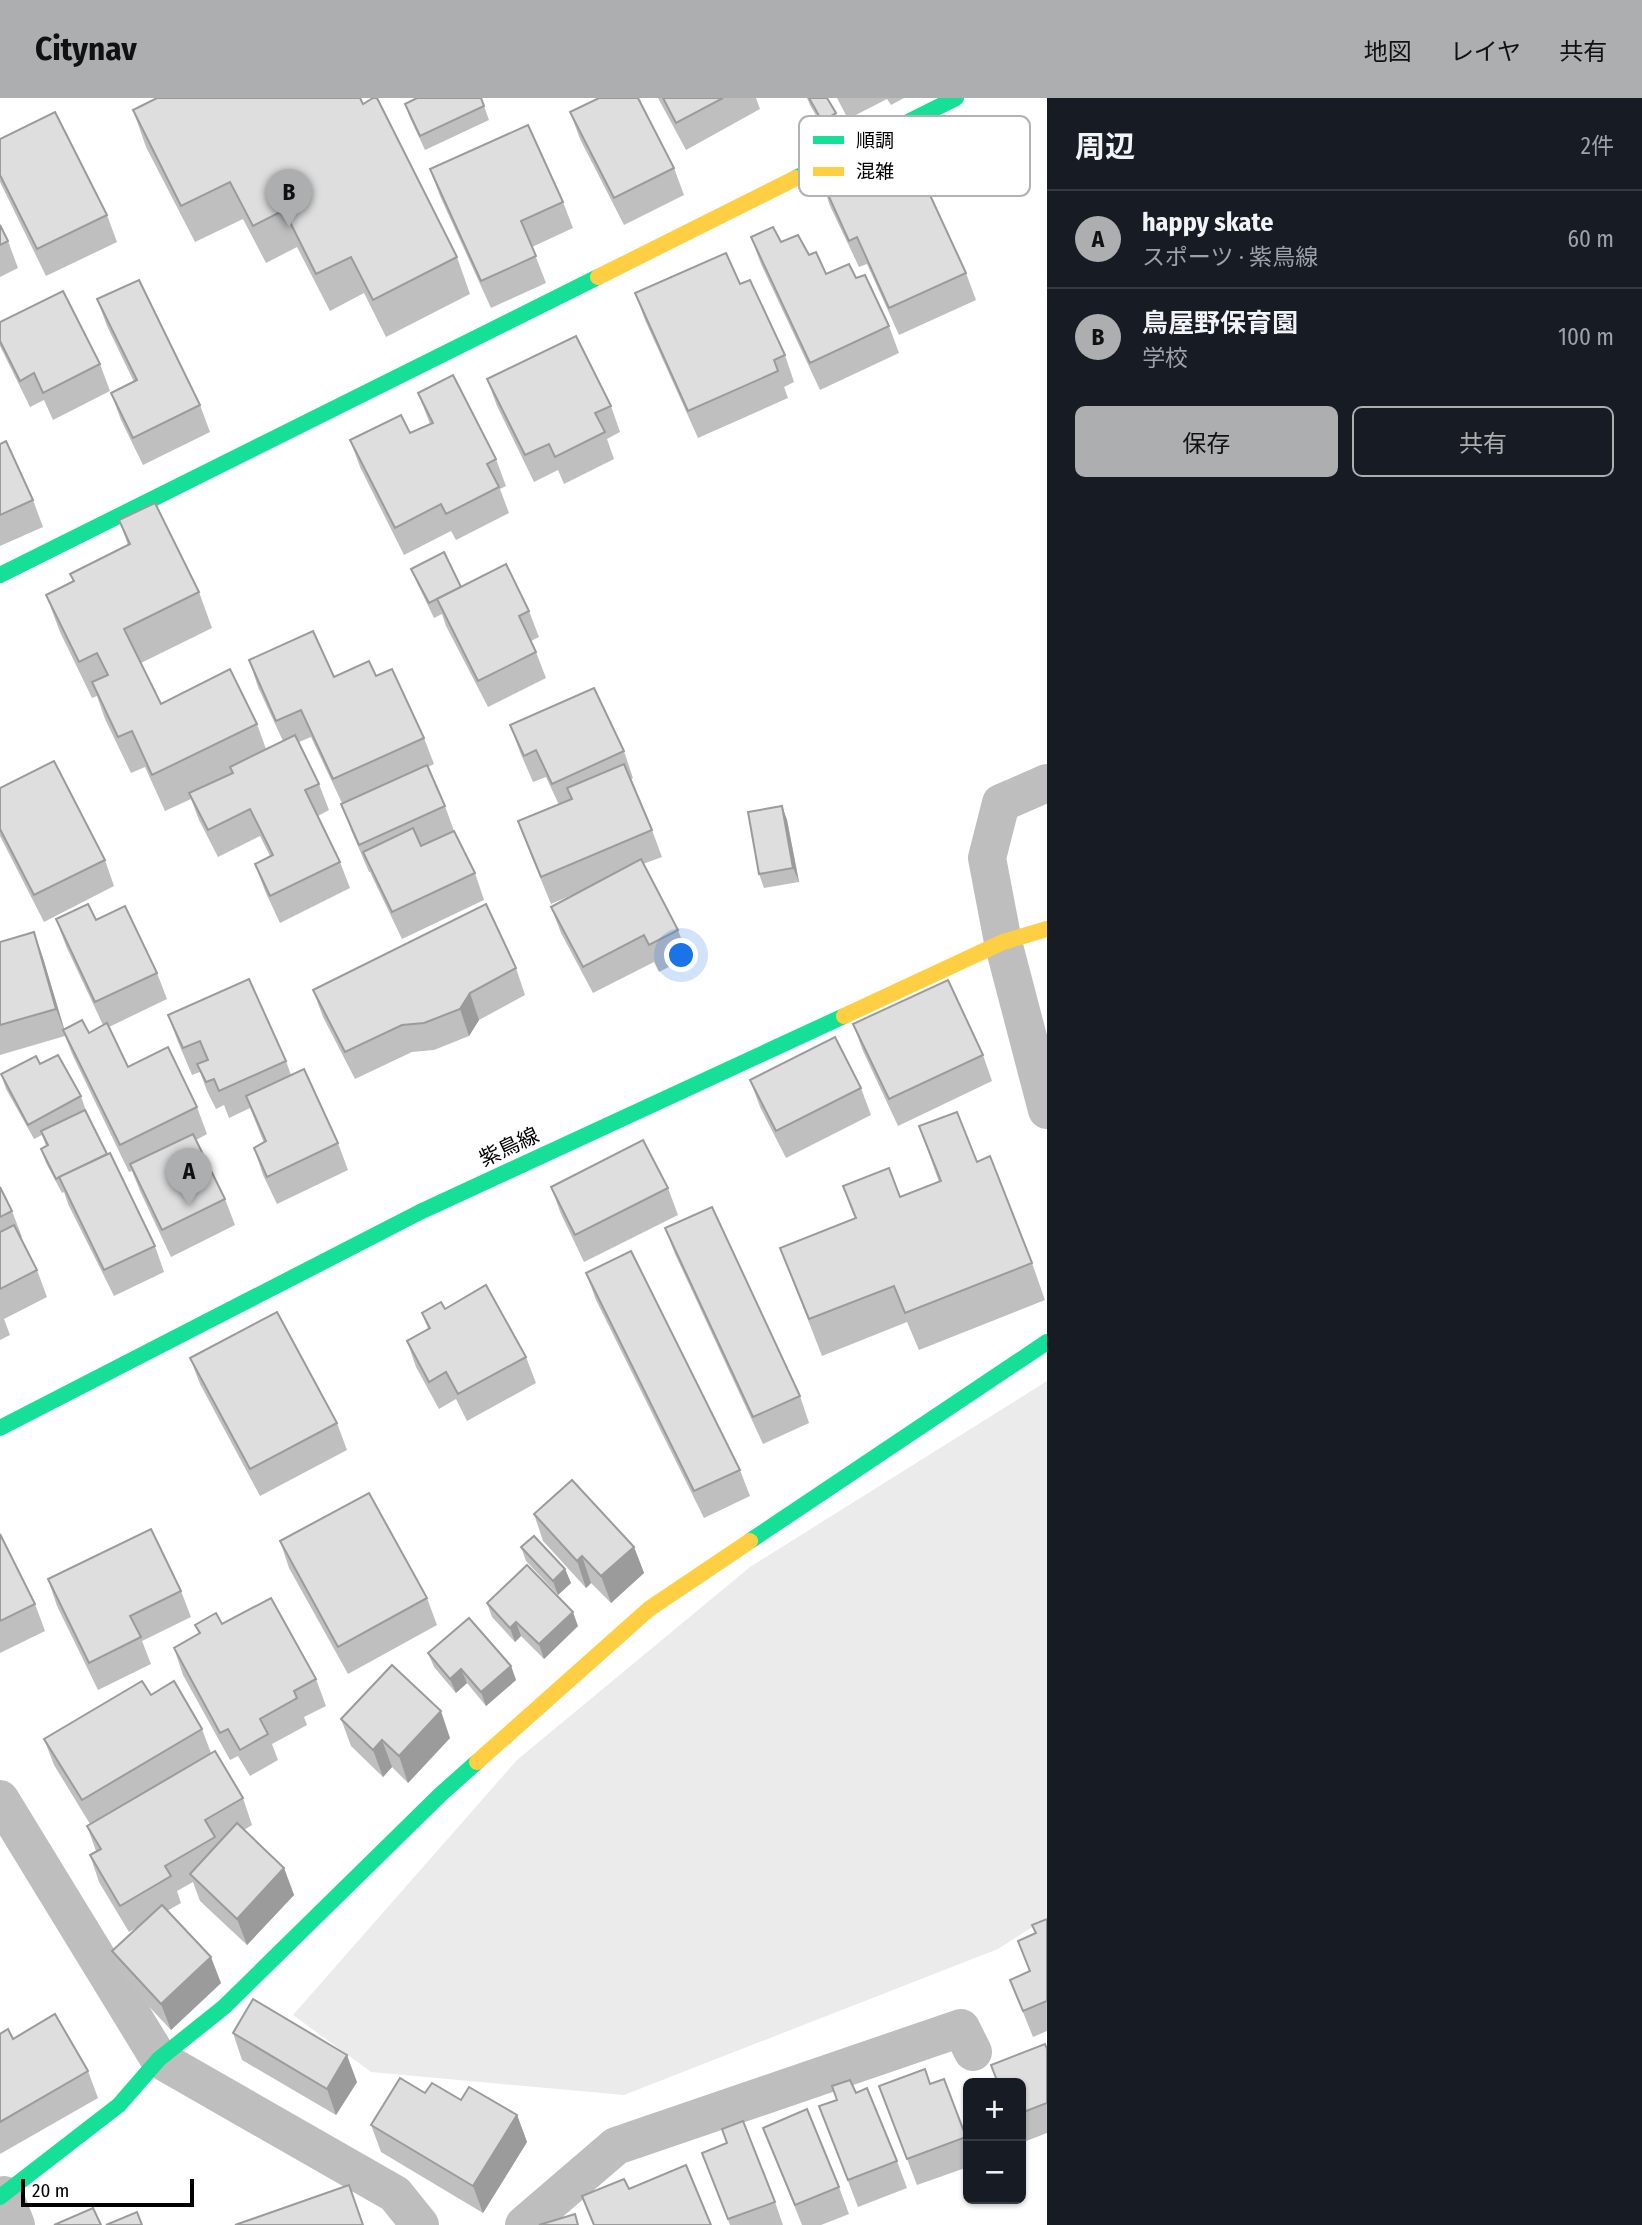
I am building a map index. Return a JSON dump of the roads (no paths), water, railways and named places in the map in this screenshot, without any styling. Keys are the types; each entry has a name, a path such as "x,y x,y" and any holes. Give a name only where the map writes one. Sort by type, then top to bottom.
{"street":[{"path":"920,116 956,98"},
{"path":"0,575 799,176"},
{"path":"1047,783 1001,803 987,858 1003,942 1047,1110"},
{"name":"紫鳥線","path":"0,1428 420,1212 1003,942 1047,929"},
{"path":"7,2205 119,2105 159,2059 224,2007 441,1794 649,1609 1047,1342"},
{"path":"0,1799 159,2059 395,2194 420,2225"},
{"path":"524,2225 616,2146 961,2028 973,2052"}],"place":[{"name":"鳥屋野保育園","path":"289,227"},
{"name":"happy skate","path":"189,1206"}]}
